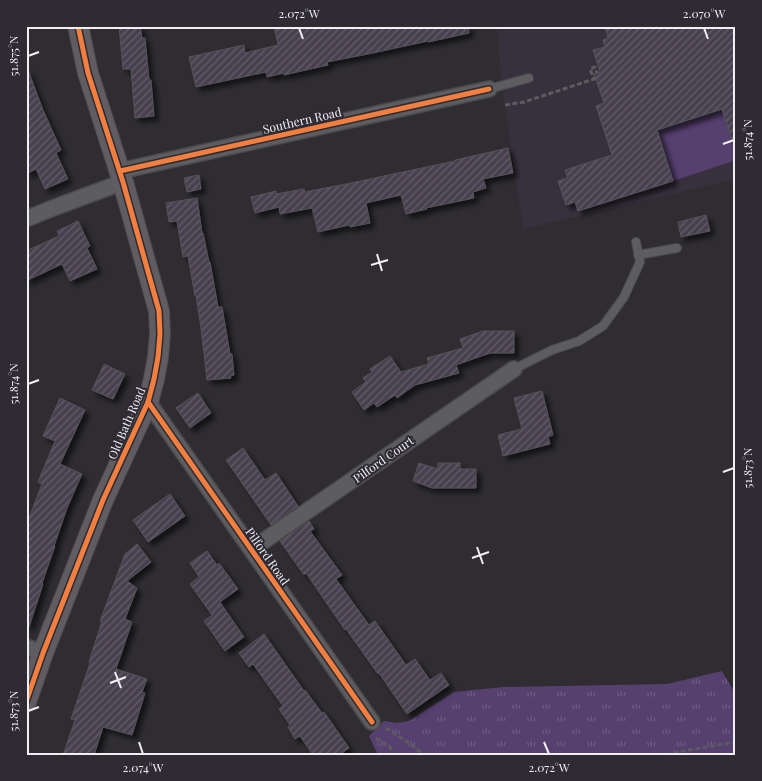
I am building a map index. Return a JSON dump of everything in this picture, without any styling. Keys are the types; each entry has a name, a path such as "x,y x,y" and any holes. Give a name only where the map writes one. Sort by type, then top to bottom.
{"street":[{"name":"Old Bath Road","path":"26,702 35,650 148,402 158,357 160,334 159,311 122,177 88,73 78,26"},
{"name":"Southern Road","path":"26,219 122,177 489,89"},
{"name":"Pilford Court","path":"252,550 514,369"},
{"name":"Pilford Road","path":"148,402 376,728"}],"lane":[{"path":"489,89 529,78"},
{"path":"514,369 552,350 579,341 603,326 624,297 640,262 636,242"},
{"path":"638,255 677,248"}],"path":[{"path":"505,105 524,102 594,79 590,68 594,67 597,73"},
{"path":"376,728 390,747 393,755"},
{"path":"376,728 390,731 406,740 424,755"},
{"path":"666,755 736,742"}],"shaded area":[{"path":"497,26 736,26 736,179 523,229 501,77"}],"green space":[{"path":"722,109 736,127 736,160 673,181 657,130"},
{"path":"722,671 736,695 736,755 378,755 369,736 384,721 397,723 409,721 454,692 503,687 667,684"}],"building":[{"path":"119,26 140,26 142,38 145,38 154,116 135,118 131,69 123,69"},
{"path":"274,26 468,26 469,33 327,62 328,65 284,75 284,73 267,77 266,72 196,87 189,57 244,45 245,53 278,45"},
{"path":"605,26 736,26 736,141 732,141 722,109 657,130 673,181 578,211 575,202 566,205 558,181 568,178 565,170 612,155 596,106 604,103 594,74 600,72 593,50 605,47 603,40 608,38"},
{"path":"26,70 28,70 61,150 56,153 68,179 45,189 36,169 26,174"},
{"path":"508,148 513,173 483,179 486,188 473,192 474,198 406,214 401,195 366,203 370,223 350,227 349,225 318,232 312,208 280,214 279,207 255,213 251,197 276,191 276,194 304,189 305,192 346,184"},
{"path":"199,175 201,189 187,192 184,178"},
{"path":"197,198 202,233 210,262 218,307 222,307 230,354 232,354 234,375 230,376 231,378 207,380 201,328 188,256 183,257 177,221 169,222 166,203"},
{"path":"706,215 710,231 681,237 678,222"},
{"path":"78,221 90,246 87,248 97,269 70,281 62,264 26,281 26,251 59,236 57,231"},
{"path":"483,331 514,331 514,353 490,353 456,365 459,373 415,385 397,398 395,395 377,407 374,403 364,410 352,392 366,382 363,378 372,372 370,369 390,356 401,372 429,364 427,358 463,348 460,339"},
{"path":"104,364 125,374 113,399 92,390"},
{"path":"542,391 553,435 548,437 550,444 503,456 498,435 522,429 514,398"},
{"path":"198,393 211,413 190,428 176,408"},
{"path":"60,398 85,410 60,464 82,474 67,508 29,627 26,626 26,526 42,484 38,482 55,441 43,436"},
{"path":"243,448 265,480 276,473 298,506 271,525 226,460"},
{"path":"419,463 438,469 438,463 460,463 460,469 476,469 476,488 432,488 413,481"},
{"path":"170,494 185,516 148,542 133,520"},
{"path":"309,521 314,529 310,531 342,575 336,579 369,625 375,621 406,665 415,659 430,680 441,673 449,685 407,714 306,573 304,575 280,541"},
{"path":"137,544 151,562 127,581 137,588 125,619 132,622 116,669 147,679 142,692 145,693 132,735 103,727 94,755 63,755 75,720 71,719 90,663 102,621 100,621 125,554"},
{"path":"207,551 217,565 219,563 238,589 220,602 244,637 225,651 204,621 212,615 190,584 199,577 190,563"},
{"path":"264,634 304,691 322,713 324,712 349,748 339,755 313,755 300,736 295,739 288,727 290,725 279,709 283,706 253,664 249,667 239,653"}],"cycle path":[{"path":"26,702 43,653 103,500 148,402 158,357 160,334 159,311 123,182 88,73 78,26"},
{"path":"120,171 489,89"},
{"path":"148,402 372,722"}]}
